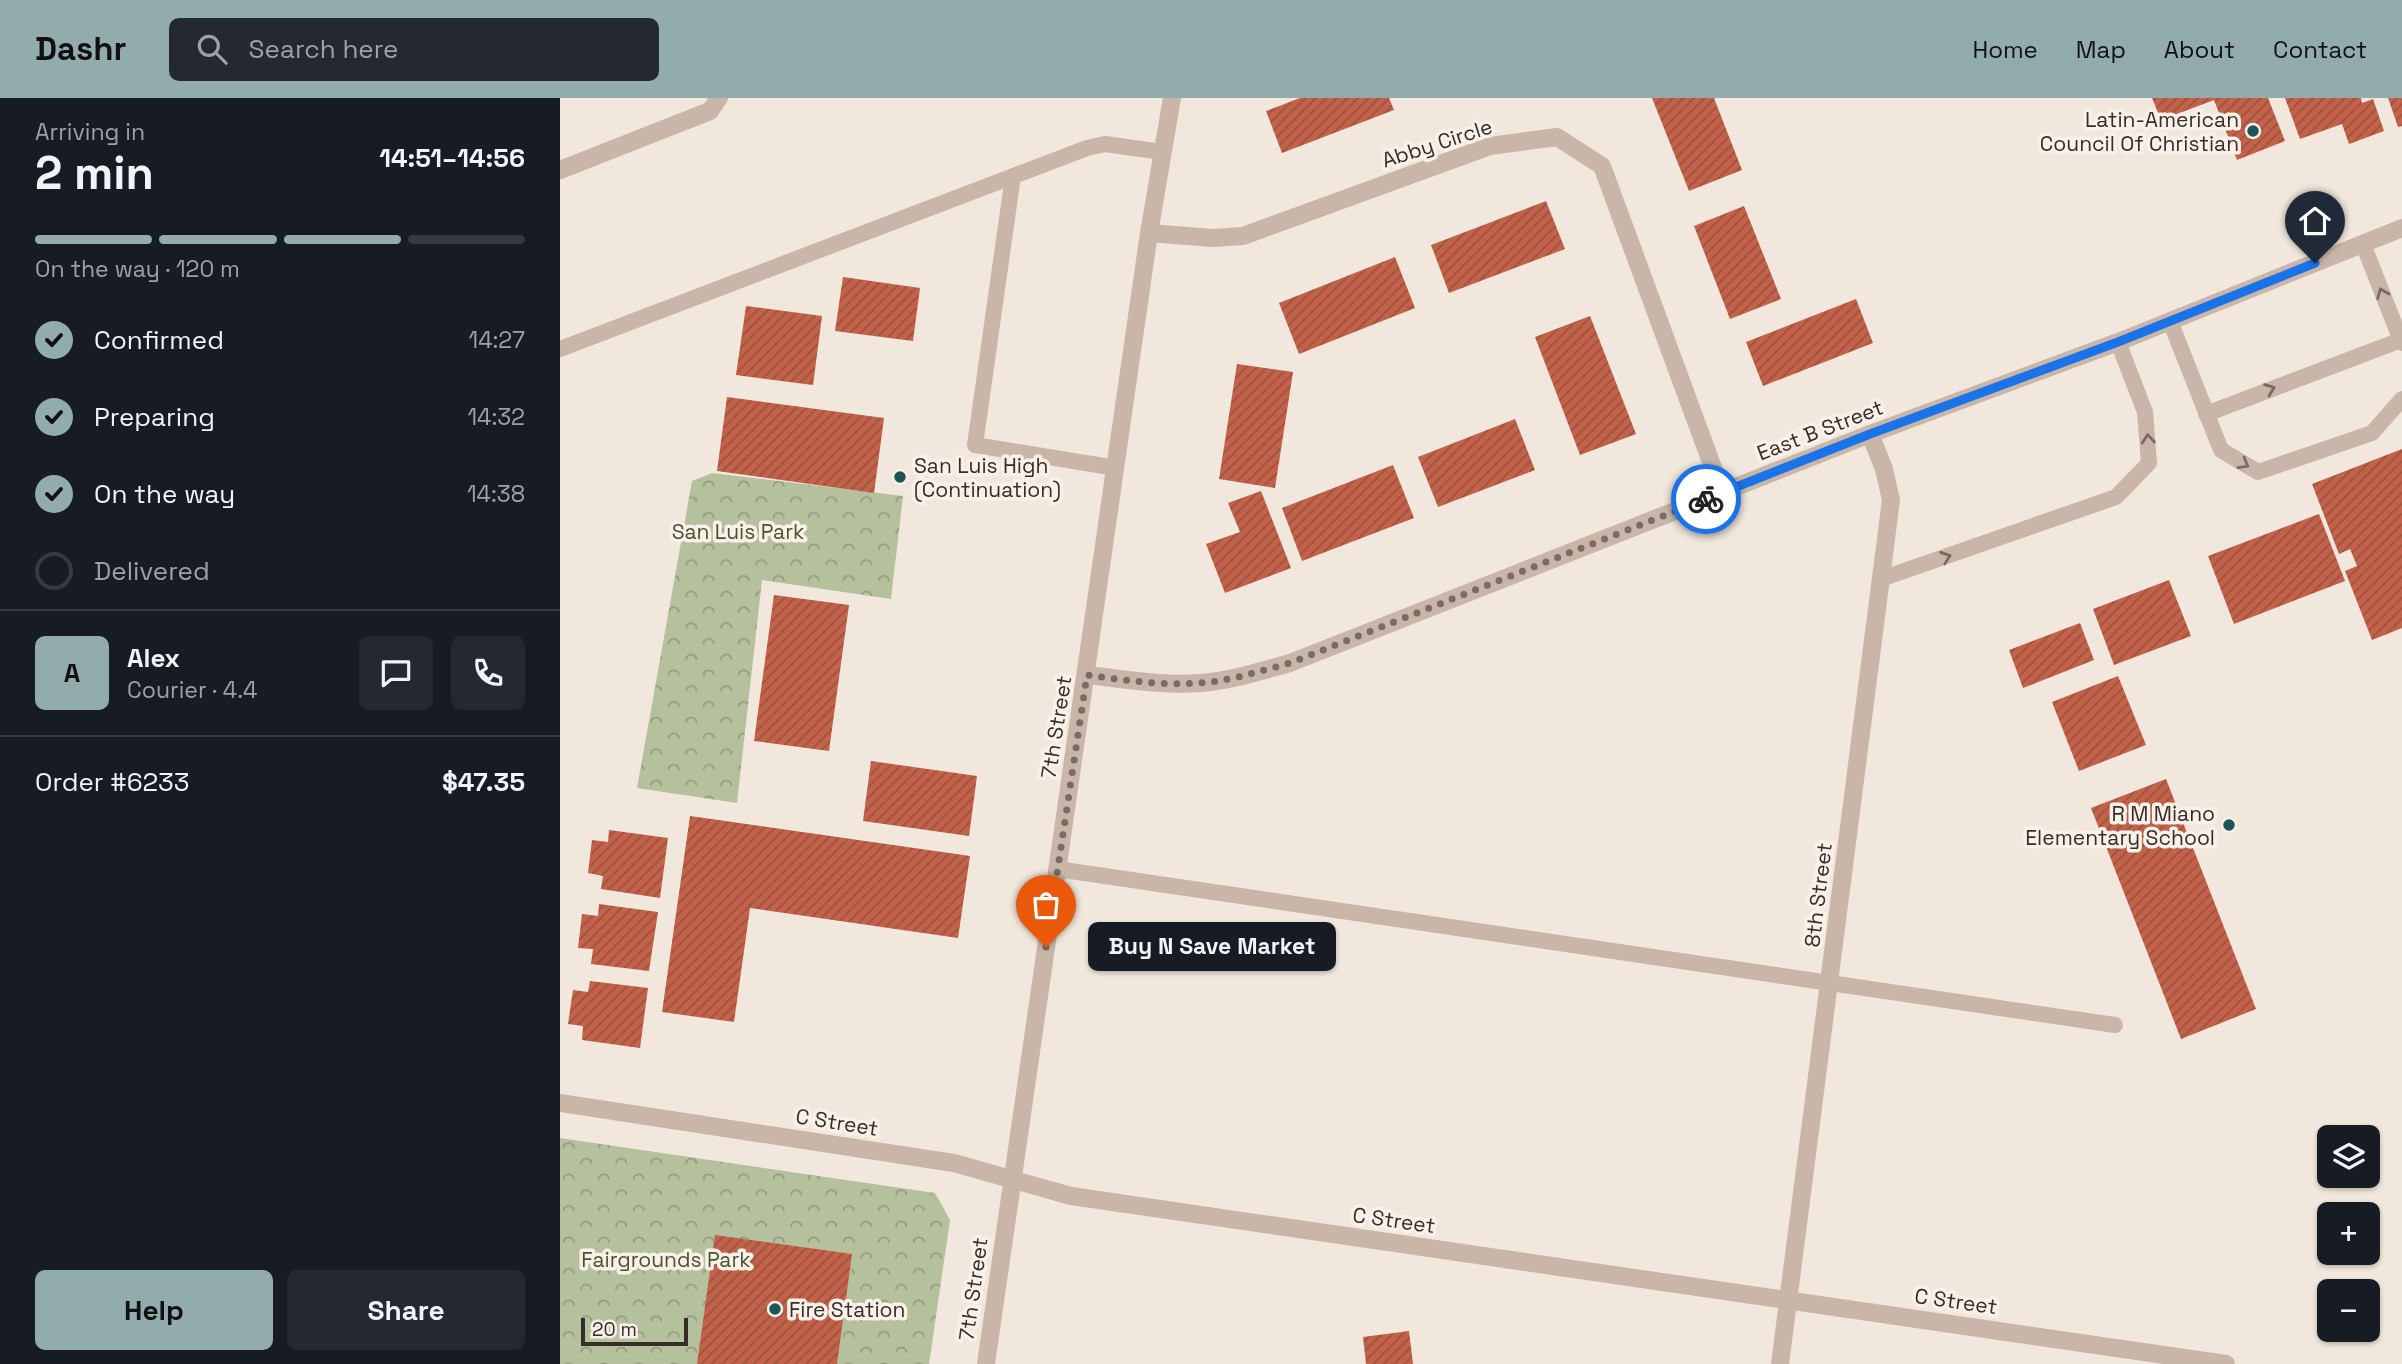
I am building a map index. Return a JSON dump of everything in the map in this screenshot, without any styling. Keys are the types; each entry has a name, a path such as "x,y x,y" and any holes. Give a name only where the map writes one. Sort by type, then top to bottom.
{"street":[{"path":"560,170 710,111 719,98"},
{"name":"7th Street","path":"986,1364 1149,233 1172,98"},
{"name":"Abby Circle","path":"1149,233 1213,238 1243,236 1490,146 1557,136 1602,166 1722,492"},
{"name":"East B Street","path":"1087,675 1153,683 1201,683 1290,663 1870,434 2118,342 2402,228"},
{"name":"8th Street","path":"1780,1364 1891,500 1884,468 1870,434"},
{"name":"C Street","path":"560,1103 954,1163 1071,1196 2226,1364"}],"lane":[{"path":"560,349 1087,148 1105,144 1162,152"},
{"path":"1013,176 975,445 1116,468"},
{"path":"2206,414 2401,341 2363,244"},
{"path":"2170,321 2221,450 2258,472 2372,433 2402,399"},
{"path":"1881,579 2116,497 2149,463 2145,412 2118,342"},
{"path":"1057,869 2115,1025"}],"green space":[{"name":"San Luis Park","path":"712,473 903,496 891,599 762,580 737,803 637,788 692,481"},
{"name":"Fairgrounds Park","path":"560,1138 935,1193 950,1220 929,1364 560,1364"}],"building":[{"path":"1300,98 1389,98 1394,110 1282,153 1266,111"},
{"path":"1652,98 1714,98 1742,170 1689,191"},
{"name":"Latin-American Council Of Christian","path":"2152,98 2268,98 2285,141 2237,160 2214,100 2161,120"},
{"path":"2285,98 2361,98 2362,103 2373,99 2384,131 2349,144 2342,124 2300,139"},
{"path":"2388,98 2402,98 2402,126 2398,127"},
{"path":"1546,201 1565,249 1449,293 1431,245"},
{"path":"1744,206 1781,299 1730,319 1694,226"},
{"path":"1395,257 1415,308 1299,354 1279,303"},
{"path":"843,277 920,288 913,341 835,331"},
{"path":"1856,299 1873,343 1763,386 1746,342"},
{"path":"746,306 822,316 813,385 736,375"},
{"path":"1590,316 1636,434 1580,455 1535,337"},
{"path":"1237,364 1293,372 1275,488 1219,479"},
{"path":"727,397 884,418 874,493 717,471"},
{"path":"1515,419 1535,470 1438,507 1418,457"},
{"path":"2402,449 2402,628 2372,640 2345,571 2357,566 2350,549 2339,554 2312,484"},
{"path":"1393,465 1414,518 1302,561 1282,508"},
{"path":"1261,491 1291,568 1225,593 1206,544 1240,532 1228,503"},
{"path":"2319,514 2345,581 2234,624 2208,556"},
{"path":"2169,580 2191,636 2114,665 2093,609"},
{"path":"774,595 849,605 829,751 754,741"},
{"path":"2080,623 2094,660 2023,688 2009,650"},
{"path":"2118,676 2146,745 2079,771 2052,702"},
{"path":"871,761 977,776 969,836 863,821"},
{"path":"2166,779 2256,1009 2181,1039 2091,808"},
{"path":"690,816 970,856 958,938 750,908 734,1022 662,1012"},
{"path":"609,830 668,838 660,898 601,889 603,876 588,873 592,840 608,842"},
{"path":"599,904 658,912 649,971 591,964 593,949 578,948 582,914 598,916"},
{"path":"590,981 648,988 640,1048 582,1040 583,1026 568,1024 573,990 588,992"},
{"name":"Fire Station","path":"715,1235 852,1254 837,1364 697,1364"},
{"path":"1409,1331 1413,1364 1366,1364 1363,1337"}],"way so far":[{"path":"1046,947 1087,675 1153,683 1201,683 1290,663 1706,499"}],"place":[{"name":"Latin-American Council Of Christian","path":"2253,131"},
{"name":"San Luis High (Continuation)","path":"900,477"},
{"name":"R M Miano Elementary School","path":"2229,825"},
{"name":"Buy N Save Market","path":"1046,947"},
{"name":"Fire Station","path":"775,1309"}],"route":[{"path":"1706,499 1870,434 2118,342 2315,263"}]}
